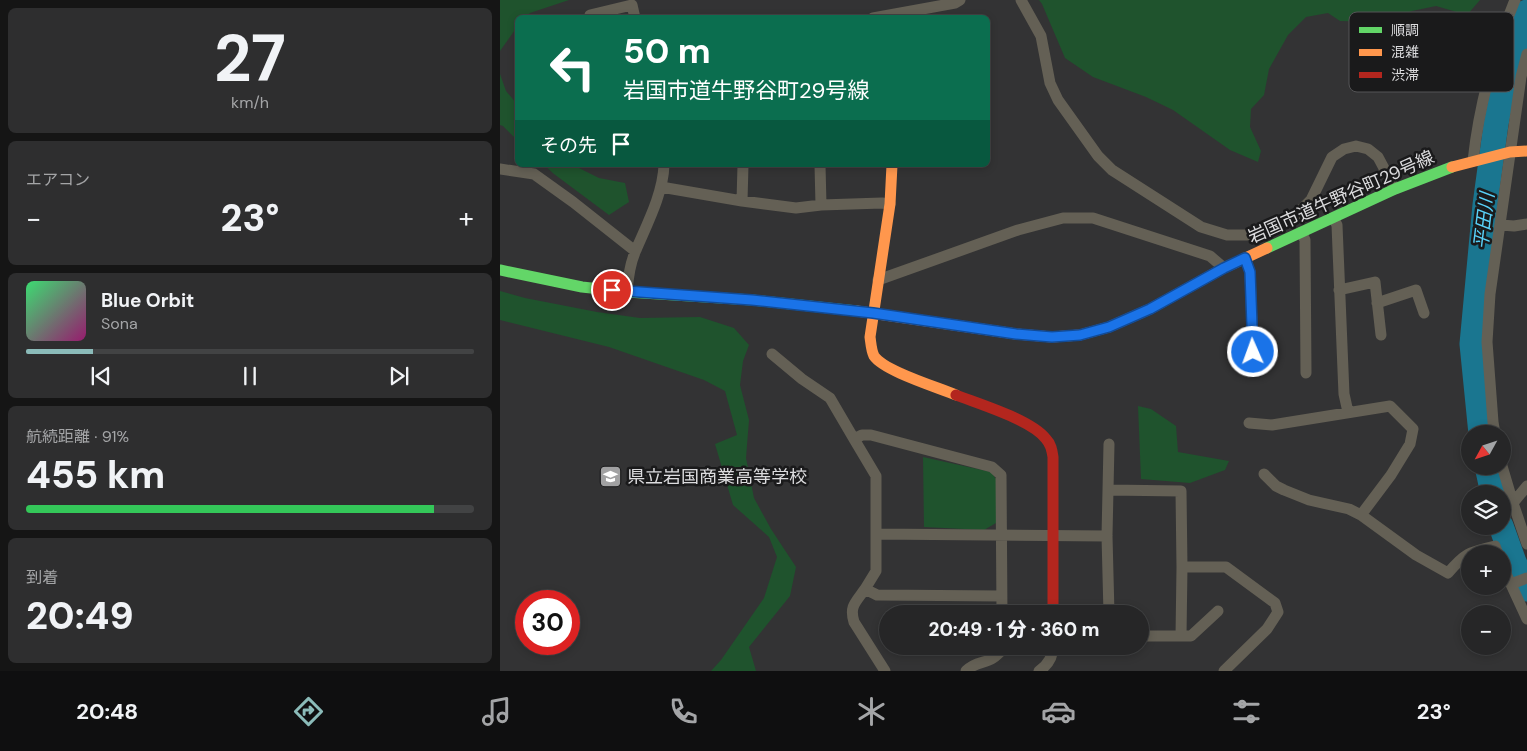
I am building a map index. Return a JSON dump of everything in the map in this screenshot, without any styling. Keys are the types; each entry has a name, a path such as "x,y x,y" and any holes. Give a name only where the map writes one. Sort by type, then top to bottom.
{"street":[{"path":"897,15 960,0"},
{"path":"1021,0 1041,36 1050,83 1058,100 1098,156 1112,170 1201,227 1227,235 1247,235 1273,229 1293,218 1311,200 1332,157 1344,149 1356,146 1368,149 1378,157 1395,189"},
{"path":"1510,12 1515,0"},
{"path":"590,15 632,5 634,15"},
{"path":"1494,425 1487,342 1490,294 1501,225 1507,153 1527,54"},
{"path":"1474,160 1476,135 1486,92"},
{"name":"岩国市道牛野谷町29号線","path":"500,270 582,287 627,292 752,300 873,313 1016,334 1052,337 1080,335 1109,327 1150,309 1224,268 1395,189 1474,160 1527,151"},
{"path":"627,292 628,276 635,251 642,238 661,187 664,167"},
{"path":"742,201 744,167"},
{"path":"820,167 821,206"},
{"path":"892,167 890,204 873,313 870,338 871,349 876,360 889,368 1029,424 1044,435 1052,446 1053,605"},
{"path":"500,169 534,174 635,251"},
{"path":"661,187 796,208 890,204"},
{"path":"878,280 1018,230 1063,218 1093,218 1210,256 1224,268"},
{"path":"1333,218 1337,225 1344,394 1348,412"},
{"path":"1501,225 1527,224"},
{"path":"1302,232 1305,240 1306,373"},
{"path":"1245,258 1250,272 1253,352"},
{"path":"1339,290 1375,282 1381,335"},
{"path":"1377,303 1416,290 1424,313"},
{"path":"772,354 802,379 830,398 876,476 876,571 853,605 851,614 884,671"},
{"path":"1249,423 1272,425 1390,406 1413,429 1410,444 1361,515"},
{"path":"854,438 862,435 871,435 992,467 1001,475 1002,605"},
{"path":"1109,444 1107,536 1109,605"},
{"path":"1264,474 1276,486 1284,490 1309,500 1349,509 1361,515 1416,555 1448,573 1461,559"},
{"path":"1505,475 1527,544"},
{"path":"1513,503 1527,486"},
{"path":"1109,490 1180,492 1181,636"},
{"path":"876,534 1107,536"},
{"path":"1182,567 1226,567 1275,603 1278,612 1266,629 1224,671"},
{"path":"1513,584 1527,578"},
{"path":"1511,580 1527,620"},
{"path":"865,589 877,596 1002,596"},
{"path":"1149,636 1191,636 1218,611"},
{"path":"966,671 996,655"},
{"path":"1045,670 1051,655"}],"green space":[{"path":"500,0 569,0 528,15 515,15 515,30 500,51"},
{"path":"1039,0 1480,0 1470,12 1457,12 1436,6 1409,12 1349,12 1349,21 1340,21 1328,13 1306,17 1288,35 1269,69 1264,95 1251,109 1250,127 1261,151 1258,162 1230,150 1173,110 1146,97 1093,77 1065,58"},
{"path":"500,74 506,91 515,102 515,138 500,125"},
{"path":"546,167 577,167 599,178 625,183 629,202 609,215"},
{"path":"500,291 525,298 597,312 640,318 700,317 734,328 749,345 743,361 740,385 749,420 746,458 754,498 771,529 796,567 790,596 749,647 756,671 711,671 721,660 764,598 777,557 769,537 733,505 715,444 737,435 725,391 704,380 609,347 500,320"},
{"path":"1138,406 1151,409 1176,426 1178,452 1229,461 1225,470 1190,483 1141,479"},
{"path":"923,457 991,472 996,479 996,523 984,530 924,527"}],"waterway":[{"name":"平田川","path":"1514,49 1527,12"},
{"name":"平田川","path":"1480,425 1472,344 1485,205 1496,124 1503,92"},
{"name":"平田川","path":"1489,475 1491,485"},
{"name":"平田川","path":"1504,535 1527,589"}],"traffic: fast":[{"path":"1267,248 1395,189 1452,167"},
{"path":"500,270 582,287 627,292 752,300 857,311"}],"traffic: slow":[{"path":"1452,167 1510,152 1527,151"},
{"path":"892,167 890,204 870,337 872,351 880,362 899,373 956,395"},
{"path":"857,311 1016,334 1052,337 1080,335 1109,327 1150,309 1224,268 1267,248"}],"traffic: jam":[{"path":"956,395 1004,413 1029,425 1039,432 1050,445 1053,457 1053,605"}],"place":[{"name":"県立岩国商業高等学校","path":"611,477"}],"route":[{"path":"612,290 752,300 873,313 1016,334 1052,337 1080,335 1109,327 1150,309 1245,258 1250,272 1253,352"}]}
